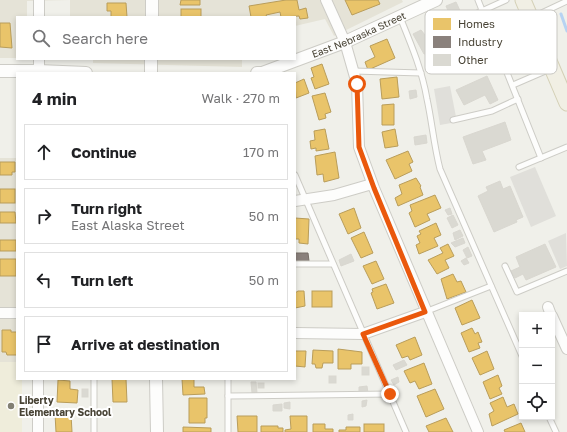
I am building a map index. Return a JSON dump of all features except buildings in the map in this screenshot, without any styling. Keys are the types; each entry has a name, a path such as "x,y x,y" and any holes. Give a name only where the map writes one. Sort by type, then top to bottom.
{"main road":[{"path":"523,0 527,10"},
{"path":"555,74 567,103"}],"street":[{"path":"39,0 39,16"},
{"path":"152,0 152,16"},
{"path":"326,0 345,42 354,72 357,84 359,147 372,184 425,312 478,432"},
{"name":"East Nebraska Street","path":"268,72 285,69 436,0"},
{"path":"151,60 151,72"},
{"path":"0,71 39,68 77,72"},
{"path":"296,201 334,195 372,184"},
{"path":"296,333 363,334 425,312"},
{"path":"0,313 16,314"},
{"path":"555,324 567,349"},
{"path":"38,380 38,432"},
{"path":"156,380 157,432"}],"lane":[{"path":"478,0 482,10"},
{"path":"484,10 506,0"},
{"path":"548,10 567,1"},
{"path":"400,17 421,73 428,100 434,147 440,169 519,349"},
{"path":"354,72 421,73"},
{"path":"509,74 541,158"},
{"path":"513,85 538,74"},
{"path":"453,120 492,111 518,99"},
{"path":"519,167 567,147"},
{"path":"296,177 406,432"},
{"path":"296,264 333,264"},
{"path":"505,266 517,292 567,271"},
{"path":"425,312 491,286"},
{"path":"94,380 94,432"},
{"path":"228,380 228,432"},
{"path":"228,396 390,394"},
{"path":"550,420 556,432"}],"shaded area":[{"path":"0,0 70,0 27,1 27,16 16,16 16,58 0,58"},
{"path":"70,0 402,0 403,2 334,36 325,19 296,26 296,16 70,16"},
{"path":"93,60 242,60 242,67 93,63"},
{"path":"450,86 457,122 440,125 434,89"},
{"path":"0,158 16,158 16,362 0,362"},
{"path":"535,167 556,216 531,227 510,177"},
{"path":"566,233 567,266 560,269 548,241"},
{"name":"Liberty Elementary School","path":"0,362 16,362 16,380 22,380 22,432 0,432"}],"waterway":[{"path":"561,14 567,31"}],"place":[{"name":"Liberty Elementary School","path":"11,406"}],"route":[{"path":"357,84 359,147 374,188 425,312 363,334 390,394"}]}
